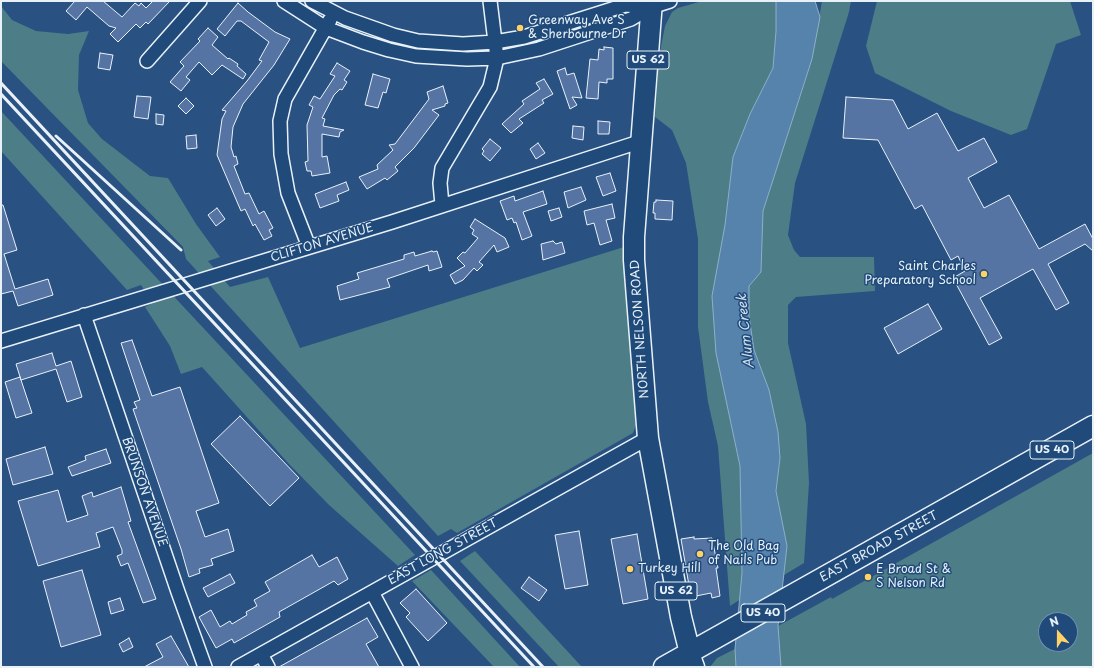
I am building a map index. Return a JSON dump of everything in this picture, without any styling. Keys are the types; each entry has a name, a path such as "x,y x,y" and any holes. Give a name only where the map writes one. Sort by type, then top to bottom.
{"main road":[{"name":"NORTH NELSON ROAD","path":"658,3 642,141 634,249 648,438 681,618 693,660"},
{"name":"EAST BROAD STREET","path":"664,667 693,660 721,636 1093,426"}],"street":[{"path":"147,61 200,1"},
{"path":"284,1 326,28 382,48 416,56 445,59 497,58 539,49 631,19 658,3"},
{"path":"312,1 333,13 369,28 418,41 463,44 495,42 524,37 625,4 658,3"},
{"path":"442,205 440,182 442,168 490,87 497,58 490,1"},
{"path":"309,247 288,193 281,154 280,121 285,99 333,13"},
{"name":"CLIFTON AVENUE","path":"1,341 309,247 642,141"},
{"name":"BRUNSON AVENUE","path":"84,315 178,592 206,667"},
{"name":"EAST LONG STREET","path":"238,667 648,438"},
{"path":"372,592 412,667"},
{"path":"261,654 268,667"}],"green space":[{"path":"702,1 776,1 776,31 773,68 750,114 733,157 725,225 731,420 740,466 742,573 741,599 730,606 718,446 708,402 698,327 698,239 686,163 672,130 655,117 659,57 665,26 672,12 678,8"},
{"path":"822,1 851,1 849,12 795,183 788,235 794,250 800,257 874,257 875,291 796,297 788,305 788,343 806,424 809,483 804,563 784,575 787,546 776,491 780,458 769,390 754,350 749,316 749,286 761,272 763,211 812,59"},
{"path":"877,1 1070,1 1081,35 1056,44 1027,129 1011,135 951,111 875,73 866,46"},
{"path":"1,6 12,20 36,31 68,34 89,31 79,55 78,90 88,123 102,139 150,176 168,178 196,224 220,257 208,261 230,287 268,277 300,348 624,247 636,425 633,433 457,533 451,529 438,536 186,259 183,247 1,61"},
{"path":"1,111 415,555 398,566 329,505 289,464 202,367 181,374 170,346 145,307 153,303 141,285 127,290 1,151"},
{"path":"1093,453 1093,667 710,667 717,658 735,649 736,653 778,629 778,626 831,597 832,599"},
{"path":"475,551 582,667 559,667 460,561"},
{"path":"431,570 520,667 494,667 412,581"}],"water":[{"name":"Alum Creek","path":"776,1 815,1 820,17 812,59 763,211 761,272 749,286 749,316 754,350 769,390 778,432 780,458 776,491 787,546 778,626 781,667 736,667 735,649 742,573 740,466 716,353 712,296 725,225 733,157 750,114 773,68 776,31"}],"building":[{"path":"75,1 103,1 122,17 135,3 139,6 141,3 146,8 153,1 170,1 148,24 146,22 140,28 136,24 118,42 110,34 116,28 109,26 87,7 76,20 66,11"},
{"path":"238,3 275,32 290,39 274,65 243,104 233,127 231,147 238,164 234,166 245,194 249,193 259,214 264,211 273,228 269,230 272,236 264,240 255,224 253,226 245,209 241,211 217,155 222,119 226,111 222,110 262,61 259,60 269,42 241,21 237,21 225,36 217,29"},
{"path":"208,28 218,37 212,45 228,59 229,58 238,64 237,66 246,74 243,79 222,65 212,75 199,62 186,77 190,80 181,91 170,82 184,66 180,62 200,41 198,39"},
{"path":"604,47 613,48 613,79 607,79 607,83 599,82 598,99 586,98 590,59 598,60 599,49 604,50"},
{"path":"100,53 113,55 110,70 98,68"},
{"path":"337,63 350,71 344,80 347,82 342,90 340,89 334,95 322,118 325,119 323,126 344,130 340,132 339,137 322,134 322,157 327,156 330,173 312,176 311,171 307,171 305,162 308,161 307,125 313,107 309,105 314,96 320,99 335,76 330,74"},
{"path":"565,68 567,75 574,73 582,98 572,97 577,105 570,109 557,71"},
{"path":"373,74 390,79 386,93 383,92 378,108 365,105"},
{"path":"544,79 553,94 542,100 544,103 519,119 523,123 511,133 502,124 524,104 522,101 540,89 536,83"},
{"path":"443,86 448,103 445,104 445,106 432,110 439,115 414,148 395,167 398,171 387,180 385,178 367,189 359,177 378,169 377,165 393,150 389,145 395,144 429,99 427,92"},
{"path":"137,96 151,97 148,119 134,117"},
{"path":"846,97 893,100 908,129 937,113 958,151 984,138 997,162 968,178 984,208 1009,195 1039,249 1085,224 1093,239 1093,251 1085,244 1048,264 1069,303 1056,310 1033,269 980,298 1002,338 989,345 953,278 965,271 958,256 951,260 922,205 915,209 878,140 843,138"},
{"path":"186,98 194,106 186,114 178,106"},
{"path":"156,114 164,115 163,125 156,124"},
{"path":"598,121 610,122 609,134 598,134"},
{"path":"573,126 584,127 583,140 572,138"},
{"path":"196,135 197,148 187,149 186,136"},
{"path":"490,139 501,148 490,161 482,154 484,151 482,149"},
{"path":"538,143 545,153 536,159 530,149"},
{"path":"610,173 616,191 603,196 596,177"},
{"path":"346,182 349,190 337,195 339,201 320,208 315,194"},
{"path":"581,187 586,200 568,208 564,192"},
{"path":"543,191 547,204 523,212 532,236 522,240 516,222 514,223 512,218 507,220 500,201 514,196 515,201"},
{"path":"656,200 673,201 672,220 655,219 655,213 653,213 654,202 656,202"},
{"path":"612,204 615,218 606,220 612,241 600,245 594,223 587,225 584,211"},
{"path":"1,205 3,205 17,250 4,254 15,289 48,279 53,295 18,306 13,291 1,294"},
{"path":"217,208 225,219 216,226 208,215"},
{"path":"559,208 562,217 551,221 548,211"},
{"path":"475,219 505,238 509,247 497,252 494,245 479,262 483,265 477,271 474,268 463,280 455,284 450,275 465,266 457,258 463,252 465,253 478,238 472,234 474,230 470,227"},
{"path":"553,241 556,244 562,242 565,253 543,260 541,244"},
{"path":"437,251 442,267 429,271 428,265 387,279 390,287 340,300 337,286 359,279 357,273 404,259 404,255 414,252 415,256"},
{"path":"928,304 942,329 898,354 884,328"},
{"path":"132,340 152,396 180,387 219,503 196,511 205,537 228,529 234,551 211,559 213,565 199,569 200,573 189,577 181,549 133,409 137,408 134,402 140,400 121,343"},
{"path":"52,353 56,366 71,361 82,397 67,402 56,369 21,380 16,364"},
{"path":"20,377 32,413 16,418 5,382"},
{"path":"240,416 299,478 270,506 211,444"},
{"path":"45,447 53,474 13,485 6,459"},
{"path":"106,449 111,463 72,476 68,467 86,460 85,456"},
{"path":"121,487 131,521 128,522 156,599 143,603 128,563 121,566 117,556 122,554 122,550 113,527 96,533 100,547 38,566 18,501 58,490 67,522 88,515 82,496 92,492 93,497"},
{"path":"579,531 588,585 565,589 555,535"},
{"name":"Turkey Hill","path":"637,534 648,599 623,604 611,539"},
{"path":"694,537 694,539 712,538 718,568 716,568 720,596 712,598 711,593 691,597 681,539"},
{"path":"312,555 319,567 337,557 348,579 338,585 334,581 279,612 280,617 234,643 232,639 216,648 199,617 211,610 220,627 230,621 232,624 247,615 246,612 257,606 254,600 270,591 265,582"},
{"path":"82,570 101,635 61,647 43,581"},
{"path":"230,574 235,583 208,597 203,588"},
{"path":"529,577 547,590 539,601 521,588"},
{"path":"416,589 447,623 428,641 406,617 410,613 400,603"},
{"path":"120,598 124,610 111,614 108,602"},
{"path":"367,618 378,637 366,644 379,667 279,667"},
{"path":"171,636 189,667 144,667 163,657 156,644"},
{"path":"129,638 133,647 123,652 119,644"}],"railway":[{"path":"1,83 543,667"},
{"path":"1,94 534,667"},
{"path":"56,136 181,250"}],"place":[{"name":"Greenway Ave S & Sherbourne Dr","path":"520,28"},
{"name":"Saint Charles Preparatory School","path":"984,274"},
{"name":"The Old Bag of Nails Pub","path":"700,554"},
{"name":"Turkey Hill","path":"630,569"},
{"name":"E Broad St & S Nelson Rd","path":"868,577"}]}
